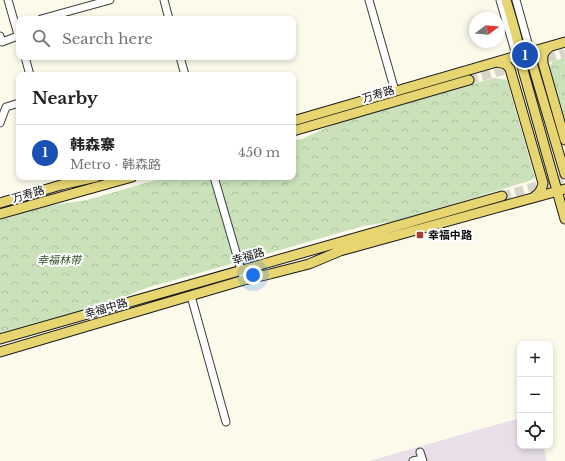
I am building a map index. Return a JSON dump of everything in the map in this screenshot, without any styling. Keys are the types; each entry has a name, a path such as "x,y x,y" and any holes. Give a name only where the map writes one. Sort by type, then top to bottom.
{"main road":[{"path":"506,0 524,53 533,66 565,174"},
{"path":"511,0 524,53 522,70 561,190 565,219"},
{"path":"296,120 565,42"},
{"path":"552,46 544,52 542,57 565,140"},
{"path":"496,62 502,62 510,69 543,183 540,192 532,198"},
{"name":"万寿路","path":"296,130 469,80"},
{"name":"万寿路","path":"0,214 121,180"},
{"path":"0,203 60,181"},
{"name":"幸福中路","path":"0,352 244,280 309,264 340,251 561,190"},
{"name":"幸福路","path":"0,339 502,196"}],"street":[{"path":"8,0 16,23"},
{"path":"52,16 110,0"},
{"path":"164,0 168,16"},
{"path":"369,0 395,91"},
{"path":"500,0 514,48 524,53 528,43 516,0"},
{"path":"0,36 2,42 16,38"},
{"path":"25,60 29,72"},
{"path":"181,60 184,72"},
{"path":"0,123 6,107 16,104"},
{"path":"215,180 244,280"},
{"path":"191,296 226,422"},
{"path":"413,461 422,457"}],"shaded area":[{"path":"517,419 517,449 544,449 547,461 369,461"}],"green space":[{"path":"565,58 565,126 549,68 553,61"},
{"name":"幸福林带","path":"494,78 507,80 535,178 397,221 363,226 146,288 112,302 23,328 20,333 0,338 0,220 47,206 87,200 157,180 296,180 296,140 334,124"}],"tunnel":[{"path":"469,80 565,53"},
{"path":"502,196 565,178"}],"place":[{"name":"韩森寨","path":"525,55"},
{"name":"幸福中路","path":"420,235"}]}
